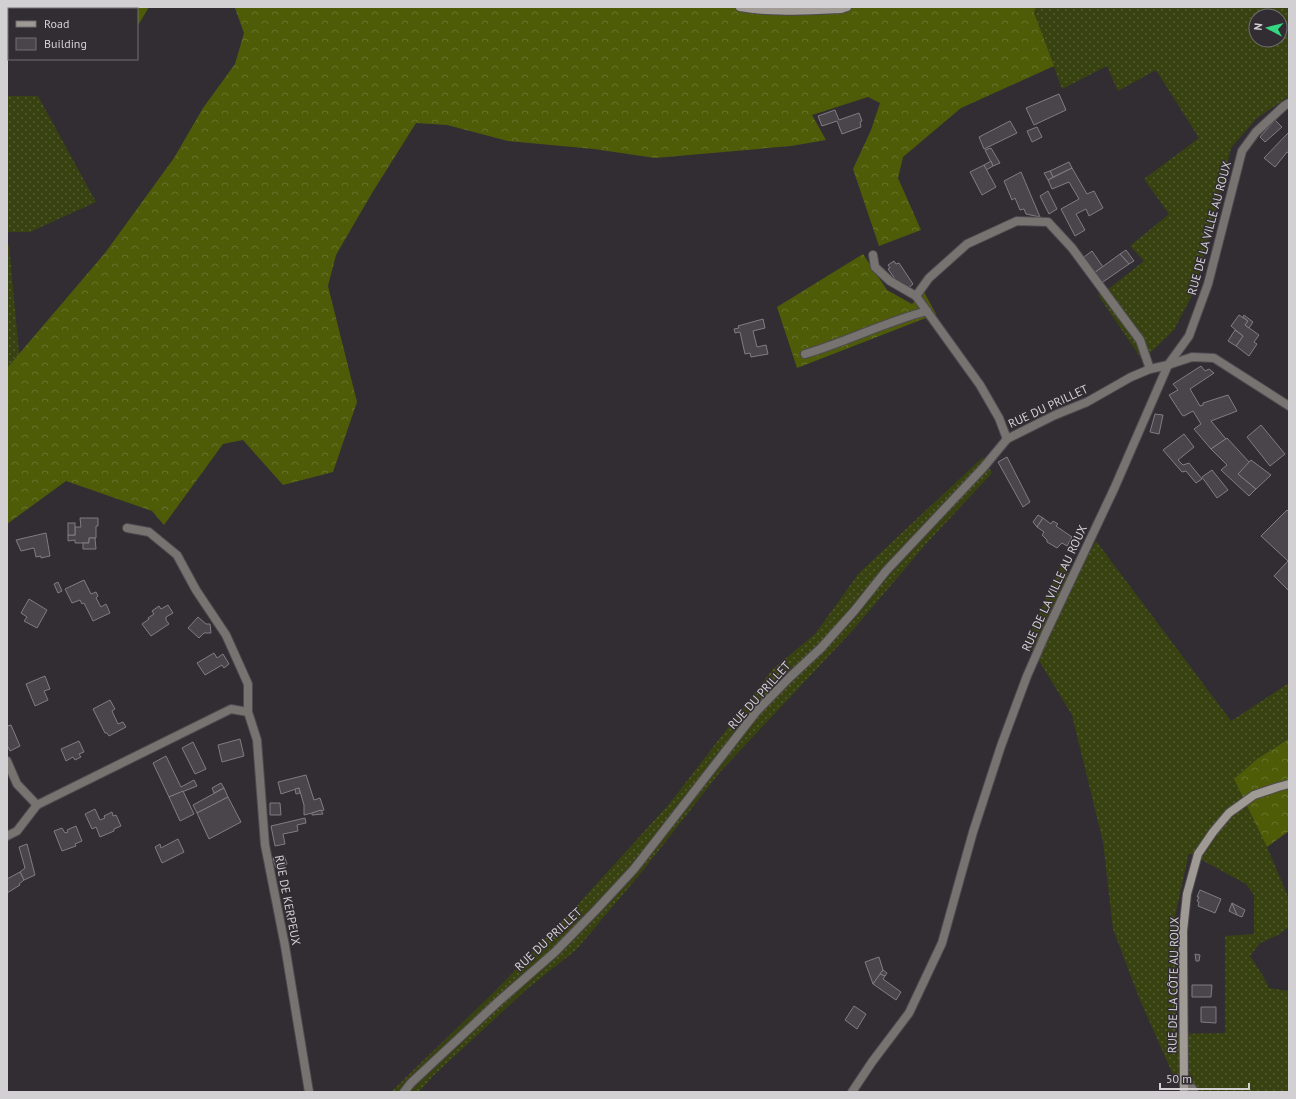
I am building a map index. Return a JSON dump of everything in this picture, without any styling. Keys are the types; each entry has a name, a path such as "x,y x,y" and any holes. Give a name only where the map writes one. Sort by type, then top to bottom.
{"main road":[{"path":"740,7 757,10 792,11 847,7"},
{"name":"RUE DE LA CÔTE AU ROUX","path":"1184,1088 1184,931 1187,894 1198,854 1213,832 1229,813 1254,795 1289,784"}],"street":[{"name":"RUE DE LA VILLE AU ROUX","path":"852,1092 872,1062 909,1013 942,942 978,818 1001,746 1027,676 1114,489 1168,365 1189,336 1208,284 1242,151 1256,132 1289,103"},
{"path":"916,296 929,278 967,244 1017,221 1048,222 1072,248 1140,340 1150,369"},
{"path":"873,255 875,267 890,281 916,296 927,311 980,385 999,418 1007,440"},
{"path":"805,354 825,349 907,316 927,311"},
{"name":"RUE DU PRILLET","path":"404,1092 411,1083 498,1001 555,952 634,869 756,712 821,648 855,610 886,571 983,468 1007,440 1055,415 1087,402 1131,377 1150,369 1192,357 1214,358 1289,406"},
{"name":"RUE DE KERPEUX","path":"128,528 149,532 177,554 196,590 226,635 248,684 248,712 256,740 265,845 285,946 309,1092"},
{"path":"7,836 17,831 37,805 231,709 248,712"},
{"path":"7,761 17,784 37,805"},
{"path":"1184,1088 1192,1088 1194,1092"}],"green space":[{"path":"149,7 138,25 138,8 88,8"},
{"path":"232,7 1038,7 1033,10 1054,66 961,108 903,157 898,178 921,230 879,246 853,169 871,130 880,103 868,97 812,115 826,140 791,146 655,158 594,149 508,141 447,125 416,123 372,193 336,255 328,286 357,402 333,472 283,485 243,440 223,444 164,525 152,511 66,481 7,524 7,368 105,253 174,158 203,108 235,64 244,33 235,8"},
{"path":"1038,7 1289,7 1289,96 1256,119 1231,148 1212,227 1194,291 1174,330 1143,361 1098,295 1111,287 1144,261 1130,246 1169,214 1144,179 1199,138 1156,70 1118,91 1107,66 1062,89 1033,10"},
{"path":"7,96 38,96 96,202 30,232 8,232"},
{"path":"7,245 9,245 19,353 7,368"},
{"path":"863,254 887,290 912,304 924,292 936,314 797,368 777,307"},
{"path":"983,457 992,473 925,545 853,630 721,771 641,873 576,950 527,989 432,1077 419,1092 391,1092 494,992 571,912 670,803 773,669 815,634 859,573"},
{"path":"1096,541 1231,721 1289,683 1289,739 1257,759 1234,779 1267,847 1289,899 1289,927 1278,935 1260,943 1250,956 1269,988 1289,991 1289,1092 1183,1092 1174,1077 1140,1000 1113,929 1103,842 1072,715 1027,641 1061,565 1074,579","holes":["1189,853 1246,884 1254,895 1254,934 1225,936 1225,1033 1176,1034 1175,916"]},
{"path":"1289,739 1289,831 1267,847 1234,779 1257,759"}],"building":[{"path":"1059,94 1066,110 1034,125 1026,108"},
{"path":"835,110 839,120 859,113 862,121 860,122 861,127 842,134 837,121 822,126 818,116"},
{"path":"1275,120 1282,127 1265,142 1260,137"},
{"path":"1010,121 1017,133 984,149 979,137"},
{"path":"1037,127 1042,137 1032,142 1027,131"},
{"path":"1289,132 1289,153 1287,152 1275,167 1264,158"},
{"path":"991,148 1000,163 993,166 985,150"},
{"path":"991,161 993,166 986,170 984,165"},
{"path":"1069,162 1072,168 1053,177 1050,171"},
{"path":"984,165 996,187 982,195 970,172"},
{"path":"1072,168 1087,194 1094,191 1103,208 1089,216 1086,209 1076,214 1085,230 1075,236 1061,209 1079,199 1069,182 1052,189 1048,180"},
{"path":"1050,171 1053,177 1048,180 1044,173"},
{"path":"1021,172 1040,217 1026,214 1024,209 1020,210 1015,198 1012,200 1004,181"},
{"path":"1048,191 1057,209 1049,214 1040,196"},
{"path":"1126,250 1134,261 1129,264 1120,254"},
{"path":"1092,251 1103,267 1094,273 1084,257"},
{"path":"1120,254 1129,264 1100,284 1094,273"},
{"path":"894,261 896,264 899,263 913,284 906,290 900,286 888,269 890,268 888,265"},
{"path":"1239,315 1248,321 1245,325 1259,335 1254,342 1257,344 1249,356 1236,346 1243,336 1231,326"},
{"path":"1244,315 1253,322 1249,328 1245,325 1248,321 1243,317"},
{"path":"763,319 765,328 753,331 757,347 766,345 768,354 751,357 750,353 745,354 740,332 735,333 734,329 739,328 738,326"},
{"path":"1235,330 1243,336 1236,346 1228,341"},
{"path":"1201,366 1205,371 1209,369 1214,373 1190,389 1200,406 1203,405 1203,403 1228,395 1237,411 1211,421 1226,439 1211,449 1194,429 1201,424 1193,411 1184,416 1182,415 1169,395 1178,390 1173,384"},
{"path":"1155,414 1163,415 1159,434 1150,432"},
{"path":"1261,425 1285,454 1270,466 1247,437"},
{"path":"1184,434 1194,447 1178,460 1183,465 1189,463 1202,479 1196,483 1186,471 1182,472 1163,450"},
{"path":"1227,438 1250,463 1238,474 1256,489 1249,496 1221,470 1227,465 1211,449"},
{"path":"1007,457 1030,502 1023,507 998,462"},
{"path":"1251,460 1271,475 1256,489 1238,474"},
{"path":"1212,470 1228,490 1217,498 1202,477"},
{"path":"1287,510 1289,512 1289,591 1274,576 1288,561 1261,536"},
{"path":"1038,515 1043,518 1037,527 1033,522"},
{"path":"80,518 98,518 96,538 89,538 89,543 75,543 75,540 68,541 68,535 75,535 75,527 81,527"},
{"path":"1043,518 1051,524 1053,521 1058,524 1056,526 1072,537 1067,546 1062,543 1057,548 1047,542 1042,535 1044,532 1037,527"},
{"path":"68,523 75,523 75,535 68,535"},
{"path":"46,533 50,556 41,558 41,556 36,557 34,548 21,551 16,540"},
{"path":"89,538 95,538 96,549 83,549 83,543 89,543"},
{"path":"84,580 91,594 96,592 98,596 96,598 101,607 106,604 110,613 93,621 84,603 82,604 80,600 72,603 65,589"},
{"path":"58,582 62,591 58,593 54,584"},
{"path":"29,599 47,610 37,628 24,621 27,617 21,613"},
{"path":"168,605 173,613 166,617 169,624 151,636 142,624 154,614 152,611 159,606 161,609"},
{"path":"198,617 206,624 210,624 211,633 204,633 199,638 188,628"},
{"path":"214,653 217,658 223,654 229,664 224,668 222,665 205,675 197,663"},
{"path":"45,676 50,689 44,691 48,700 35,706 26,684"},
{"path":"110,700 115,709 112,711 118,724 123,722 126,727 109,736 105,733 93,709"},
{"path":"11,725 20,746 10,751 7,745 7,726"},
{"path":"240,739 244,756 222,762 218,745"},
{"path":"79,741 84,752 79,754 81,757 75,760 73,757 66,761 61,749"},
{"path":"193,742 206,769 195,774 182,748"},
{"path":"166,756 181,787 194,780 197,786 169,797 153,763"},
{"path":"306,775 314,800 320,798 324,810 304,815 304,805 299,788 281,794 278,782"},
{"path":"221,783 224,788 214,793 212,788"},
{"path":"224,788 228,797 197,813 193,805"},
{"path":"299,788 300,793 296,794 295,789"},
{"path":"183,791 194,814 180,821 169,797"},
{"path":"228,797 241,822 209,839 197,813"},
{"path":"270,803 280,803 281,815 270,815"},
{"path":"95,809 100,820 112,812 113,816 116,815 121,826 100,837 96,827 92,829 85,814"},
{"path":"321,810 323,814 312,815 312,813"},
{"path":"305,818 306,823 297,825 298,831 283,834 285,844 275,846 271,826"},
{"path":"76,826 82,841 75,844 76,846 62,851 54,831 62,828 65,833 68,832 67,830"},
{"path":"178,839 184,852 162,863 155,847 160,844 161,848"},
{"path":"27,844 35,875 24,880 20,872 25,868 19,847"},
{"path":"284,855 287,864 276,868 273,858"},
{"path":"20,872 24,880 19,884 20,885 7,893 7,879"},
{"path":"1200,890 1221,899 1215,913 1198,906 1199,902 1197,901 1199,897 1197,897"},
{"path":"1232,903 1235,910 1237,915 1229,911"},
{"path":"1232,903 1245,910 1242,917 1237,915"},
{"path":"1195,954 1200,955 1199,961 1196,961"},
{"path":"879,957 883,970 873,984 865,962"},
{"path":"883,970 887,973 885,976 880,974"},
{"path":"880,974 885,976 883,979 901,992 896,1000 873,984"},
{"path":"1192,985 1212,985 1211,997 1192,997"},
{"path":"854,1006 866,1014 857,1029 845,1020"},
{"path":"1201,1007 1216,1007 1216,1023 1201,1022"}]}
